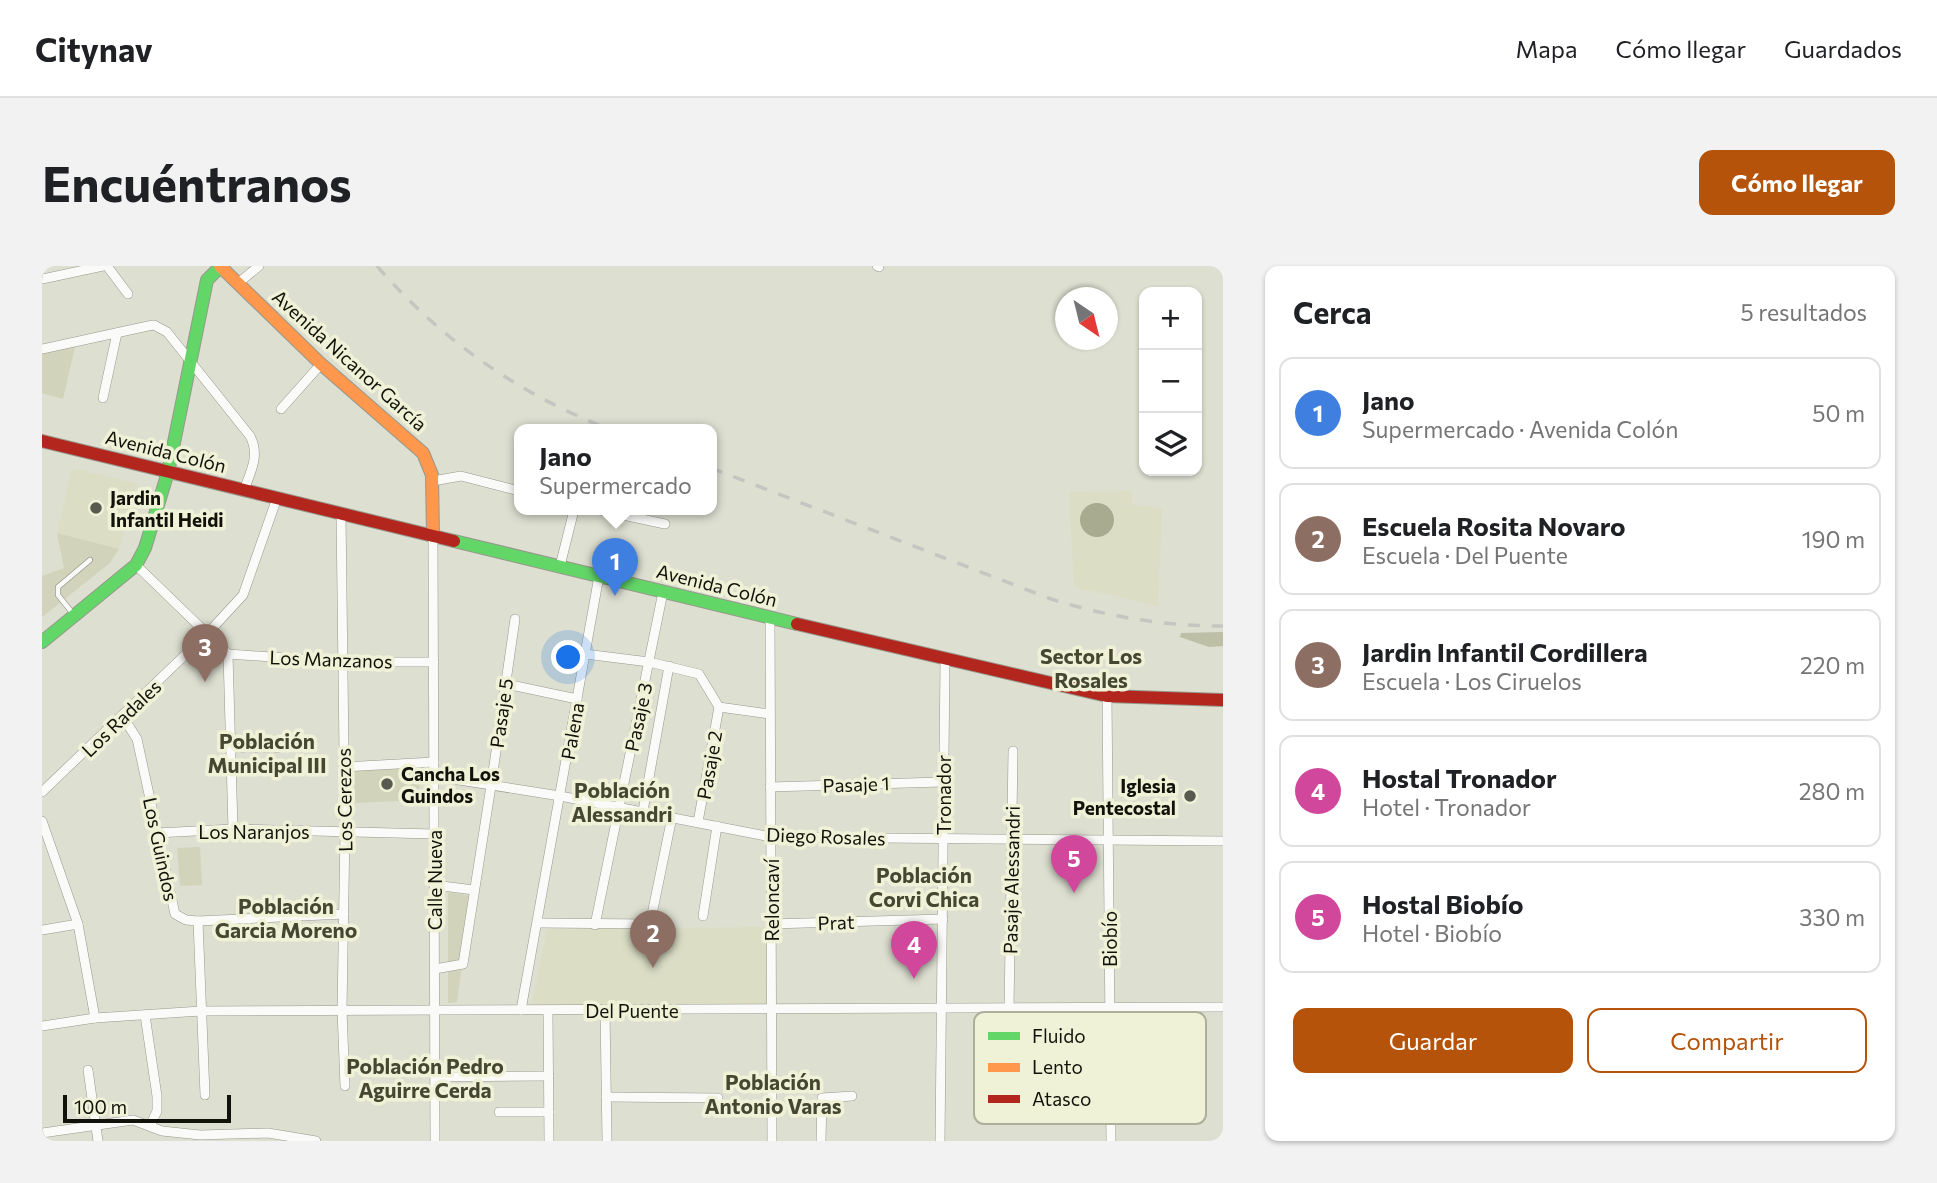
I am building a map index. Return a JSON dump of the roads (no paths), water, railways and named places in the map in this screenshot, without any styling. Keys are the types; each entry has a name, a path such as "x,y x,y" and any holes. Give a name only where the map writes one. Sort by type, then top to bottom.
{"main road":[{"name":"Avenida Nicanor García","path":"220,266 321,364 419,448 429,463 433,481 433,536"},
{"path":"42,642 136,565 145,548 168,472 207,281 220,266"},
{"name":"Avenida Colón","path":"42,441 945,660 1107,696 1223,700"}],"street":[{"path":"42,279 105,266 128,294"},
{"path":"237,285 259,266"},
{"path":"42,349 148,326 167,332 254,444 256,455 244,490"},
{"path":"103,398 117,333"},
{"path":"281,409 321,364"},
{"path":"433,481 461,476 514,490"},
{"name":"Los Radales","path":"42,792 123,717 243,595 277,498"},
{"name":"Los Cerezos","path":"341,514 345,831 342,1010 345,1086"},
{"path":"559,566 573,515"},
{"path":"623,515 665,524"},
{"name":"Calle Nueva","path":"433,536 435,1141"},
{"path":"136,565 228,654 233,829"},
{"name":"Palena","path":"521,1010 600,576"},
{"name":"Pasaje 3","path":"595,925 663,592"},
{"name":"Reloncaví","path":"770,617 772,1141"},
{"name":"Pasaje 5","path":"435,969 463,964 515,619"},
{"name":"Los Manzanos","path":"228,654 343,662 433,662"},
{"path":"585,654 649,662 699,674 719,707 770,714"},
{"name":"Tronador","path":"940,1141 945,660"},
{"path":"643,811 669,666"},
{"path":"506,684 577,699"},
{"name":"Biobío","path":"1107,696 1110,1012"},
{"name":"Pasaje 2","path":"698,822 719,707"},
{"name":"Los Guindos","path":"123,717 137,739 175,914 186,920 198,921 205,1095"},
{"path":"231,748 278,748"},
{"name":"Pasaje Alessandri","path":"1009,1009 1013,751"},
{"path":"343,766 434,762"},
{"name":"Diego Rosales","path":"434,776 643,811 771,838 1223,841"},
{"name":"Pasaje 1","path":"770,787 942,782"},
{"path":"538,923 650,924 672,817"},
{"path":"42,821 78,924 95,1018"},
{"path":"703,916 717,826"},
{"name":"Los Naranjos","path":"157,833 233,829 434,834"},
{"path":"434,885 474,890"},
{"path":"198,921 344,914"},
{"name":"Prat","path":"771,924 943,919"},
{"path":"42,930 78,924"},
{"name":"Del Puente","path":"42,1026 95,1018 201,1011 1223,1007"},
{"path":"548,1010 550,1141"},
{"path":"605,1010 607,1141"},
{"path":"145,1015 157,1096 157,1111 150,1126"},
{"path":"88,1070 98,1141"},
{"path":"435,1077 549,1076"},
{"path":"821,1141 822,1098 852,1096"},
{"path":"606,1097 718,1098"},
{"path":"499,1112 549,1112"},
{"path":"42,1133 133,1120 162,1130 200,1135 268,1133 316,1141"}],"lane":[{"path":"75,615 58,595 58,587 90,560"}],"railway":[{"path":"377,266 428,318 484,363 545,400 596,424"},
{"path":"717,470 1051,599 1136,619 1223,626"}],"place":[{"name":"Jardin Infantil Heidi","path":"96,508"},
{"name":"Jano","path":"615,596"},
{"name":"Jardin Infantil Cordillera","path":"205,682"},
{"name":"Cancha Los Guindos","path":"387,784"},
{"name":"Iglesia Pentecostal","path":"1190,796"},
{"name":"Hostal Biobío","path":"1074,893"},
{"name":"Escuela Rosita Novaro","path":"653,968"},
{"name":"Hostal Tronador","path":"914,979"}],"district":[{"name":"Sector Los Rosales","path":"1091,667"},
{"name":"Población Municipal III","path":"267,752"},
{"name":"Población Alessandri","path":"622,801"},
{"name":"Población Corvi Chica","path":"924,886"},
{"name":"Población Garcia Moreno","path":"286,917"},
{"name":"Población Pedro Aguirre Cerda","path":"425,1077"},
{"name":"Población Antonio Varas","path":"773,1093"}]}
